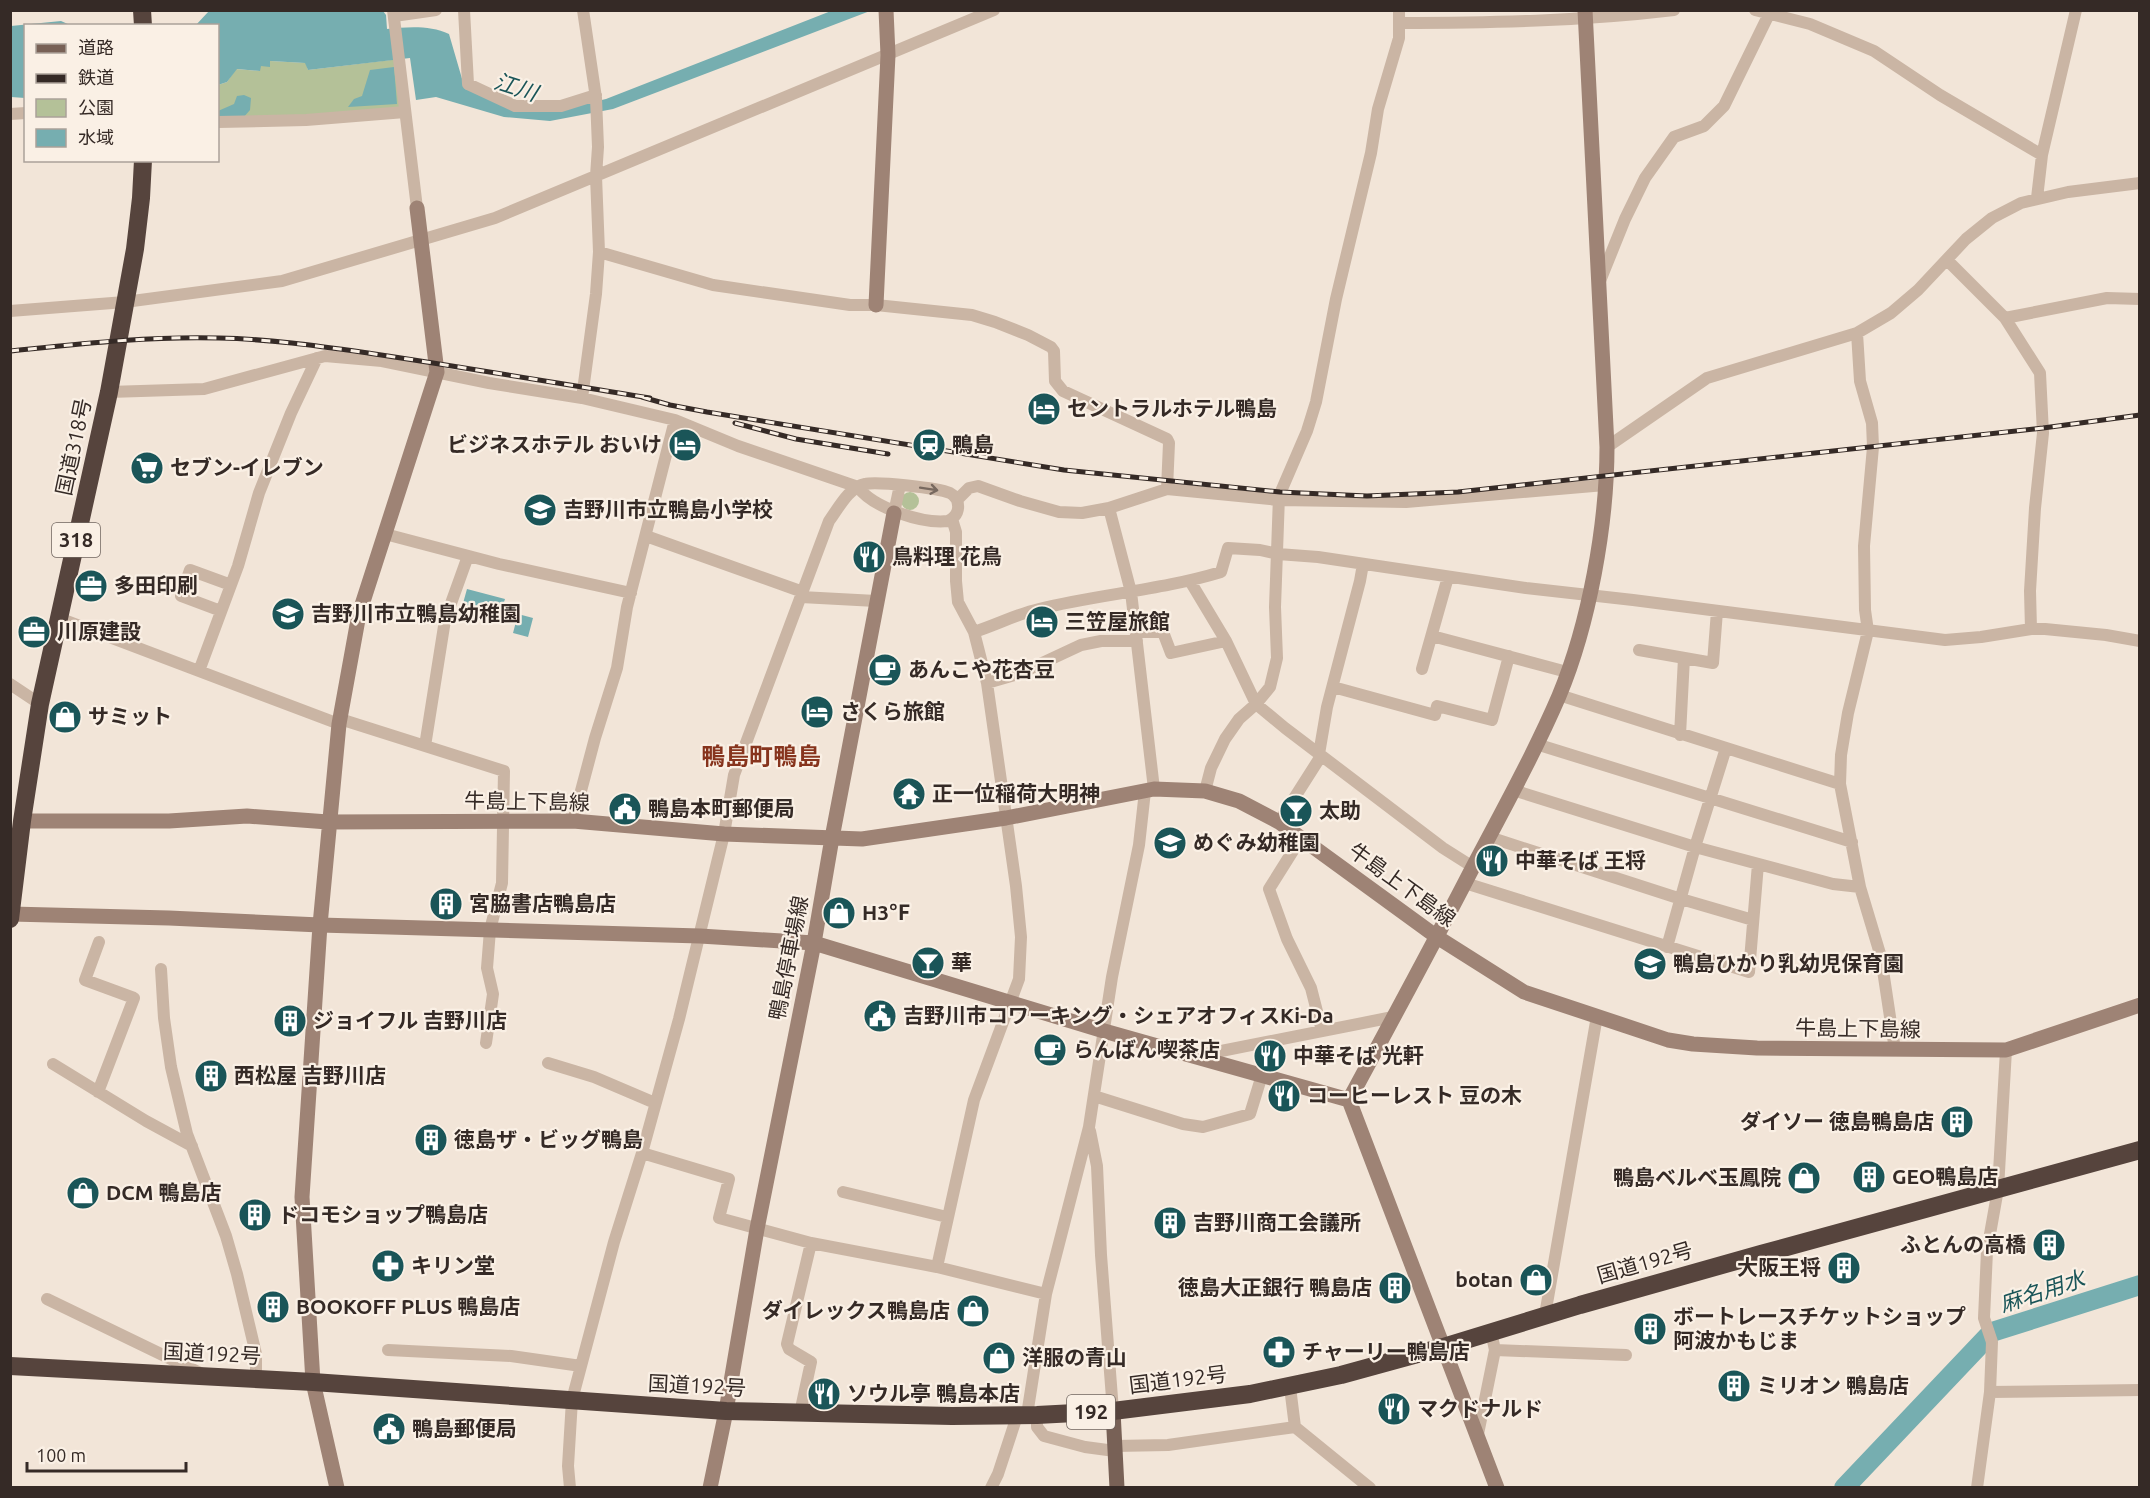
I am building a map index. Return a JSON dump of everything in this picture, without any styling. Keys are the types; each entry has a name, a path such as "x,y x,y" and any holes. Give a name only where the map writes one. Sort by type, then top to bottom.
{"highway":[{"name":"国道318号","path":"10,919 16,821 109,392 139,219 144,162"},
{"name":"国道192号","path":"10,1366 313,1382 726,1411 1027,1415 1113,1411 1290,1387 1443,1347 1545,1315 2139,1150"}],"main road":[{"path":"1113,1411 1117,1488"}],"street":[{"path":"337,1488 313,1382 302,1197 320,925 339,721 359,614 437,372 394,17 436,10"},
{"path":"464,10 468,84 515,106 561,106 596,96"},
{"path":"582,398 599,252 596,96 583,10"},
{"path":"10,311 125,302 282,281 495,218 994,10"},
{"path":"1205,791 1211,768 1225,739 1239,719 1270,687 1277,658 1275,607 1278,500 1316,402 1336,299 1371,153 1378,109 1399,38 1399,17 1501,23 1674,10"},
{"path":"1755,10 1810,24 1874,51 1940,95 2042,155"},
{"path":"2037,198 2042,155 2076,10"},
{"path":"876,305 888,55 886,11"},
{"path":"1599,283 1625,219 1645,178 1674,137 1704,126 1724,106 1770,12"},
{"path":"1497,1488 1349,1100 1465,884 1536,744 1559,695 1590,596 1605,485 1607,447 1585,15"},
{"path":"219,122 306,120 405,112"},
{"path":"1607,447 1707,378 1857,333 1891,313 1918,291 1966,239 1992,218 2021,203 2068,192 2139,183"},
{"path":"599,252 713,285 850,305 876,305 972,315 1047,343 1054,351 1055,381 1063,391 1167,439 1169,443 1167,489"},
{"path":"1947,260 2005,318 2040,373 2043,433 2035,508 2030,591 2031,629"},
{"path":"2005,318 2107,298 2139,299"},
{"path":"1857,333 1860,381 1872,423 1873,447 1864,546 1865,610 1868,631 1848,713 1841,755 1840,784 1860,887 1881,957 1895,1050"},
{"path":"109,392 204,389 325,356 382,361 489,383 582,398 675,420 738,446 858,487 863,494 894,513 944,522 952,519 958,511 957,500 947,492 900,485 865,484 858,487 846,497 830,521 734,776 724,834 700,936 572,1400 568,1466 570,1488"},
{"path":"199,671 231,585 259,493 291,413 317,358"},
{"path":"573,821 617,668 631,593 675,420"},
{"path":"894,513 900,485"},
{"path":"957,500 969,488 978,486 1059,512 1082,513 1108,508 1167,489 1278,500 1406,502 1605,485"},
{"path":"992,1488 1027,1415 1046,1294 1089,1127 1112,977 1149,790 1137,636 1131,592 1108,508"},
{"name":"鴨島停車場線","path":"710,1488 726,1411 757,1229 814,943 894,513"},
{"path":"937,1267 974,1100 1019,979 1021,937 987,683 974,632 958,602 956,532 952,519"},
{"path":"385,534 468,556 631,593"},
{"path":"646,536 802,595 876,601"},
{"path":"974,632 1037,609 1190,582 1221,572 1228,548 1260,550 1590,596 1946,640 1981,638 2031,629 2106,635 2139,641"},
{"path":"425,746 445,621 468,556"},
{"path":"1279,822 1320,755 1333,687 1363,564"},
{"path":"221,612 181,596 190,570 231,585"},
{"path":"1422,669 1448,577"},
{"path":"1190,582 1226,641 1256,704 1443,848 1473,867"},
{"path":"1639,650 1713,663 1718,611"},
{"path":"59,618 339,721 504,771 505,821 502,883 490,930 487,968 494,994 486,1043"},
{"path":"987,683 1021,673 1082,645 1101,641 1163,633 1171,653 1226,641"},
{"path":"1432,636 1567,672"},
{"path":"1333,687 1436,714 1437,706 1492,720 1509,656"},
{"path":"1680,735 1684,658"},
{"path":"10,684 40,704"},
{"path":"1559,695 1840,784"},
{"path":"1536,744 1852,842"},
{"path":"1667,947 1726,748"},
{"name":"牛島上下島線","path":"16,821 170,821 247,816 328,822 573,821 724,834 862,839 1006,819 1149,790 1205,791 1239,801 1279,822 1437,937 1524,992 1668,1040 1757,1048 2006,1050 2139,1005"},
{"path":"1513,790 1695,847 1833,884 1860,887"},
{"path":"1489,837 1754,920"},
{"path":"1301,838 1269,888 1287,939 1311,988 1322,1031"},
{"path":"1465,884 1749,972 1758,864"},
{"path":"11,914 700,936 814,943 1104,1031 1349,1100"},
{"path":"98,1092 134,998 85,980 99,942"},
{"path":"161,969 164,1018 171,1067 192,1146 226,1236 237,1274 256,1354 256,1379"},
{"path":"1545,1315 1597,1016"},
{"path":"1195,1056 1393,1017"},
{"path":"1977,1488 1990,1392 1992,1342 1984,1318 1987,1251 1998,1189 2006,1050"},
{"path":"548,1062 594,1077 655,1103"},
{"path":"53,1064 192,1146"},
{"path":"1094,1095 1183,1124 1203,1127 1250,1114 1262,1075"},
{"path":"1089,1127 1097,1166 1113,1411"},
{"path":"642,1153 729,1179 719,1218 811,1243 937,1267 1046,1294"},
{"path":"843,1192 947,1217"},
{"path":"800,1413 811,1362 789,1349 787,1344 811,1243"},
{"path":"47,1299 208,1377"},
{"path":"1478,1434 1495,1350 1491,1332"},
{"path":"388,1350 511,1356 581,1366"},
{"path":"1495,1350 1626,1355"},
{"path":"1290,1387 1295,1427 1370,1488"},
{"path":"1990,1392 2139,1390"},
{"path":"1027,1415 1044,1436 1085,1446 1115,1449 1168,1445 1295,1427"}],"green space":[{"path":"399,59 405,112 219,119 219,85 227,82 236,69 260,71 260,66 270,61 306,63 308,70"},
{"path":"910,492 916,495 919,501 916,507 910,510 904,507 901,501 904,495"}],"water":[{"path":"209,11 383,11 386,15 387,29 426,28 449,34 465,89 555,111 606,99 831,11 870,11 613,109 550,121 504,117 436,97 416,100 410,58 308,70 305,63 270,61 270,67 261,66 260,71 237,69 227,82 219,85 219,24 197,24"},
{"path":"61,21 68,24 31,24"},
{"path":"24,25 24,98 11,97 11,26"},
{"path":"394,67 397,104 348,107 354,99 362,96 370,70"},
{"path":"244,95 251,98 250,110 243,118 219,119 219,111 234,104 237,96"},
{"path":"467,589 505,599 497,624 460,614"},
{"path":"518,614 533,618 528,637 513,633"}],"waterway":[{"name":"麻名用水","path":"1844,1488 1992,1332 2140,1285"}],"railway":[{"path":"10,351 140,339 256,340 368,353 650,398"},
{"path":"642,397 707,412 1064,470 1280,492 1367,496 1458,492 2043,428 2140,415"},
{"path":"735,423 796,439 888,454"}],"place":[{"name":"セントラルホテル鴨島","path":"1044,409"},
{"name":"ビジネスホテル おいけ","path":"685,445"},
{"name":"鴨島","path":"929,445"},
{"name":"セブン-イレブン","path":"147,468"},
{"name":"吉野川市立鴨島小学校","path":"540,510"},
{"name":"鳥料理 花鳥","path":"869,557"},
{"name":"多田印刷","path":"91,586"},
{"name":"吉野川市立鴨島幼稚園","path":"288,614"},
{"name":"三笠屋旅館","path":"1042,622"},
{"name":"川原建設","path":"34,632"},
{"name":"あんこや花杏豆","path":"885,670"},
{"name":"さくら旅館","path":"817,712"},
{"name":"サミット","path":"65,717"},
{"name":"正一位稲荷大明神","path":"909,794"},
{"name":"鴨島本町郵便局","path":"625,809"},
{"name":"太助","path":"1296,811"},
{"name":"めぐみ幼稚園","path":"1170,843"},
{"name":"中華そば 王将","path":"1492,861"},
{"name":"宮脇書店鴨島店","path":"446,904"},
{"name":"H3℉","path":"839,913"},
{"name":"華","path":"928,963"},
{"name":"鴨島ひかり乳幼児保育園","path":"1650,964"},
{"name":"吉野川市コワーキング・シェアオフィスKi-Da","path":"880,1016"},
{"name":"ジョイフル 吉野川店","path":"290,1021"},
{"name":"らんばん喫茶店","path":"1050,1050"},
{"name":"中華そば 光軒","path":"1270,1056"},
{"name":"西松屋 吉野川店","path":"211,1076"},
{"name":"コーヒーレスト 豆の木","path":"1284,1096"},
{"name":"ダイソー 徳島鴨島店","path":"1957,1122"},
{"name":"徳島ザ・ビッグ鴨島","path":"431,1140"},
{"name":"GEO鴨島店","path":"1869,1177"},
{"name":"鴨島ベルベ玉鳳院","path":"1804,1178"},
{"name":"DCM 鴨島店","path":"83,1193"},
{"name":"ドコモショップ鴨島店","path":"255,1215"},
{"name":"吉野川商工会議所","path":"1170,1223"},
{"name":"ふとんの高橋","path":"2049,1245"},
{"name":"キリン堂","path":"388,1266"},
{"name":"大阪王将","path":"1844,1268"},
{"name":"botan","path":"1536,1280"},
{"name":"徳島大正銀行 鴨島店","path":"1395,1288"},
{"name":"BOOKOFF PLUS 鴨島店","path":"273,1307"},
{"name":"ダイレックス鴨島店","path":"973,1311"},
{"name":"ボートレースチケットショップ 阿波かもじま","path":"1650,1329"},
{"name":"チャーリー鴨島店","path":"1279,1352"},
{"name":"洋服の青山","path":"999,1358"},
{"name":"ミリオン 鴨島店","path":"1734,1386"},
{"name":"ソウル亭 鴨島本店","path":"824,1394"},
{"name":"マクドナルド","path":"1394,1409"},
{"name":"鴨島郵便局","path":"389,1429"}],"district":[{"name":"鴨島町鴨島","path":"761,757"}],"water label":[{"name":"江川","path":"516,87"}]}
